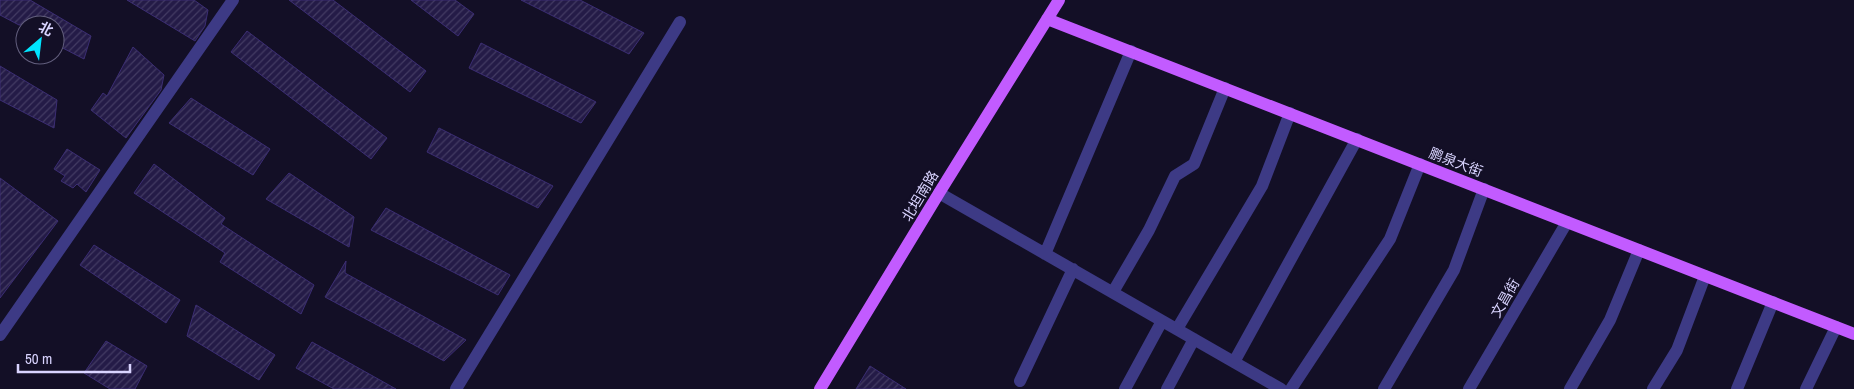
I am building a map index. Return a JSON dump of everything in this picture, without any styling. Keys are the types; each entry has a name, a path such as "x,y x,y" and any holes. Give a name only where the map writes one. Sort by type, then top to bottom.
{"main road":[{"name":"北坦南路","path":"820,389 938,193 1059,0"},
{"name":"鹏泉大街","path":"1047,20 1131,51 1854,334"}],"street":[{"path":"0,335 233,0"},
{"path":"456,389 680,22"},
{"path":"1045,254 1131,51"},
{"path":"1113,292 1148,230 1174,176 1194,164 1225,88"},
{"path":"1177,329 1262,186 1290,113"},
{"path":"1234,362 1357,140"},
{"path":"1291,389 1390,239 1420,164"},
{"path":"1384,389 1454,270 1484,189"},
{"path":"938,193 1281,389"},
{"name":"文昌街","path":"1469,389 1567,222"},
{"path":"1570,389 1610,320 1639,250"},
{"path":"1020,381 1073,269"},
{"path":"1653,389 1676,350 1705,276"},
{"path":"1737,389 1773,302"},
{"path":"1125,389 1162,320"},
{"path":"1806,389 1836,327"},
{"path":"1167,389 1194,339"}],"building":[{"path":"0,0 30,0 55,15 15,15 15,23 0,15"},
{"path":"127,0 194,0 208,10 205,26 195,41"},
{"path":"289,0 333,0 426,71 410,92"},
{"path":"411,0 455,0 474,14 458,36"},
{"path":"521,0 580,0 644,33 629,54"},
{"path":"65,21 91,36 84,59 65,49"},
{"path":"247,31 387,138 371,159 231,52"},
{"path":"481,43 596,102 581,123 469,68"},
{"path":"133,47 164,75 161,90 126,138 91,110 103,93 107,96"},
{"path":"0,66 57,100 54,128 0,100"},
{"path":"191,98 270,149 253,175 169,123"},
{"path":"439,128 553,186 538,208 427,152"},
{"path":"67,149 100,170 86,192 77,184 73,188 61,181 65,176 54,169"},
{"path":"154,164 225,218 221,224 314,285 301,314 220,262 225,253 134,193"},
{"path":"289,173 354,217 349,247 266,199"},
{"path":"0,178 58,221 0,298"},
{"path":"386,208 510,275 498,295 371,230"},
{"path":"94,245 180,300 166,323 80,265"},
{"path":"346,261 345,273 466,340 444,361 325,297"},
{"path":"196,305 275,355 259,380 187,336"},
{"path":"106,341 147,366 135,389 110,389 84,373"},
{"path":"312,342 396,389 334,389 296,368"},
{"path":"870,366 906,389 856,389"}]}
